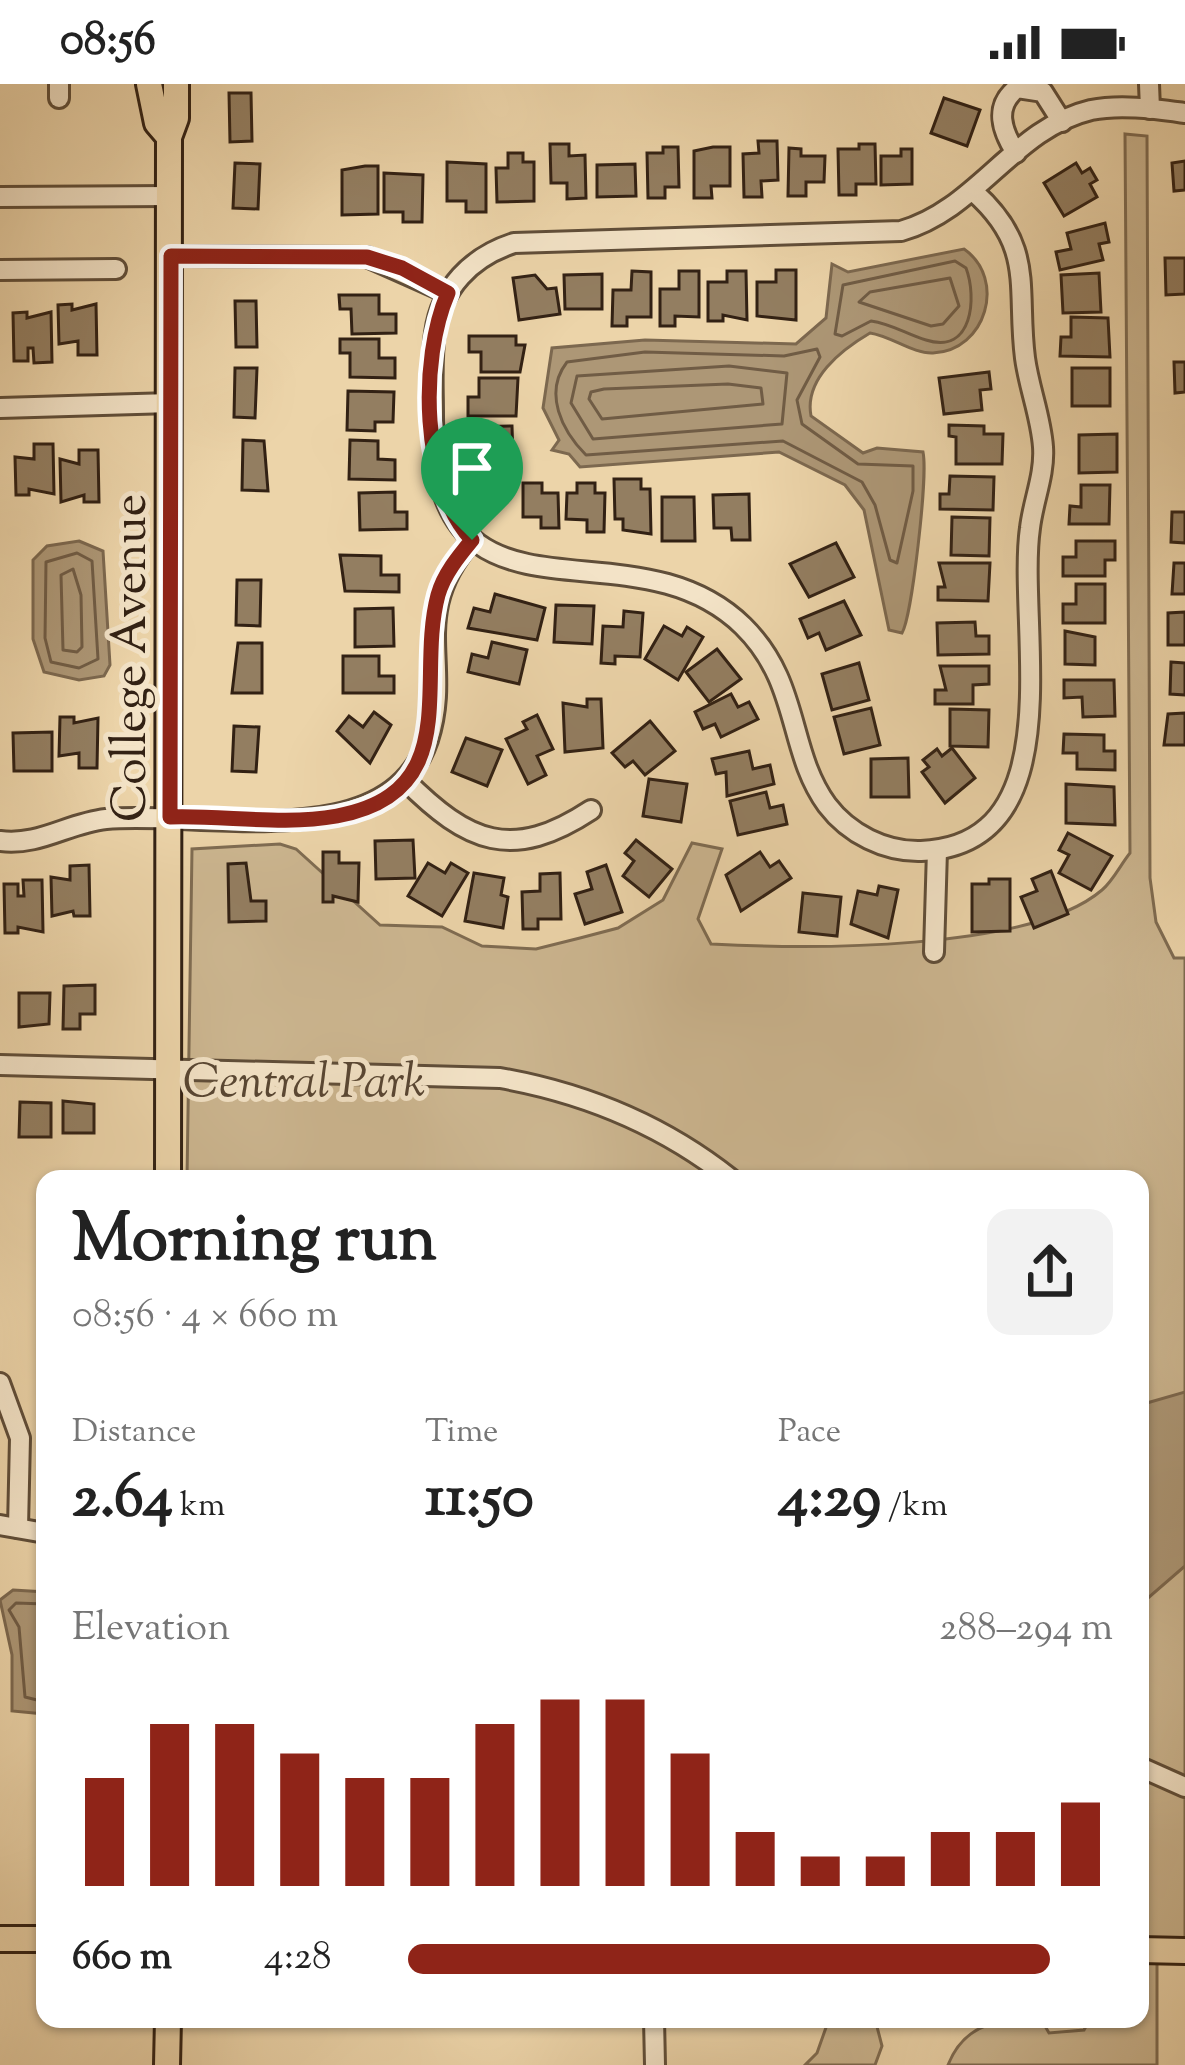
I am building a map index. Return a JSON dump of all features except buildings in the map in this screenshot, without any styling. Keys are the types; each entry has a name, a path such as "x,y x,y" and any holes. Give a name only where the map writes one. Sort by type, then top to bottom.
{"main road":[{"name":"College Avenue","path":"149,84 158,124 169,137"},
{"name":"College Avenue","path":"168,1170 169,137 176,118 176,84"},
{"path":"0,1939 36,1939"},
{"path":"1149,1950 1185,1951"},
{"path":"167,2028 167,2065"}],"street":[{"path":"1150,85 1150,109"},
{"path":"1016,153 1002,118 1004,100 1017,88 1043,92 1062,122"},
{"path":"974,193 1009,233 1022,266 1025,362 1043,448 1029,542 1028,738 1020,782 1000,813 970,838 937,850 892,848 838,818 812,778 777,669 741,624 708,599 646,578 523,565 472,540 449,512 435,476 434,338 448,293 477,260 514,243 879,234 936,219 1062,122 1093,110 1185,113"},
{"path":"0,197 171,196"},
{"path":"171,256 367,257 402,268 448,293"},
{"path":"0,270 116,269"},
{"path":"0,408 172,403"},
{"path":"0,842 32,843 101,820 327,818 363,809 405,780 431,727 439,591 472,540"},
{"path":"405,780 458,827 492,840 547,836 591,810"},
{"path":"934,952 937,850"},
{"path":"0,1065 445,1073 519,1082 625,1114 672,1138 718,1170"},
{"path":"0,1383 20,1438 9,1527"},
{"path":"1149,1771 1185,1787"},
{"path":"655,2028 655,2065"}],"green space":[{"name":"Central Park","path":"1125,134 1147,136 1150,878 1156,922 1174,958 1185,958 1185,1943 1149,1942 1149,1170 187,1170 192,849 280,844 296,849 380,925 442,927 482,946 536,949 618,928 663,900 692,843 722,849 698,919 711,944 914,942 1024,925 1068,910 1102,890 1130,853"},
{"path":"1157,1957 1157,2065 948,2065 964,2040 982,2028 1046,2028 1049,2033 1149,2028 1149,1958"},
{"path":"826,2028 877,2028 882,2046 875,2065 805,2065 817,2053"}],"water":[{"path":"964,249 985,278 987,295 977,327 966,340 951,349 925,353 870,333 827,367 810,403 811,416 863,453 877,448 923,452 918,545 902,633 889,630 864,510 845,485 779,452 580,467 569,454 552,450 559,440 543,408 552,348 645,340 796,344 826,318 832,264 848,272"},
{"path":"79,541 103,551 110,665 104,676 79,680 44,672 33,639 33,560 47,546"},
{"path":"1185,1392 1185,1566 1149,1597 1149,1402"},
{"path":"13,1590 36,1591 36,1713 12,1711 12,1655 0,1600"}],"route":[{"path":"171,256 367,257 402,268 448,293 434,338 435,476 449,512 472,540 439,591 433,625 431,727 405,780 363,809 327,818 170,817 171,256"}]}
